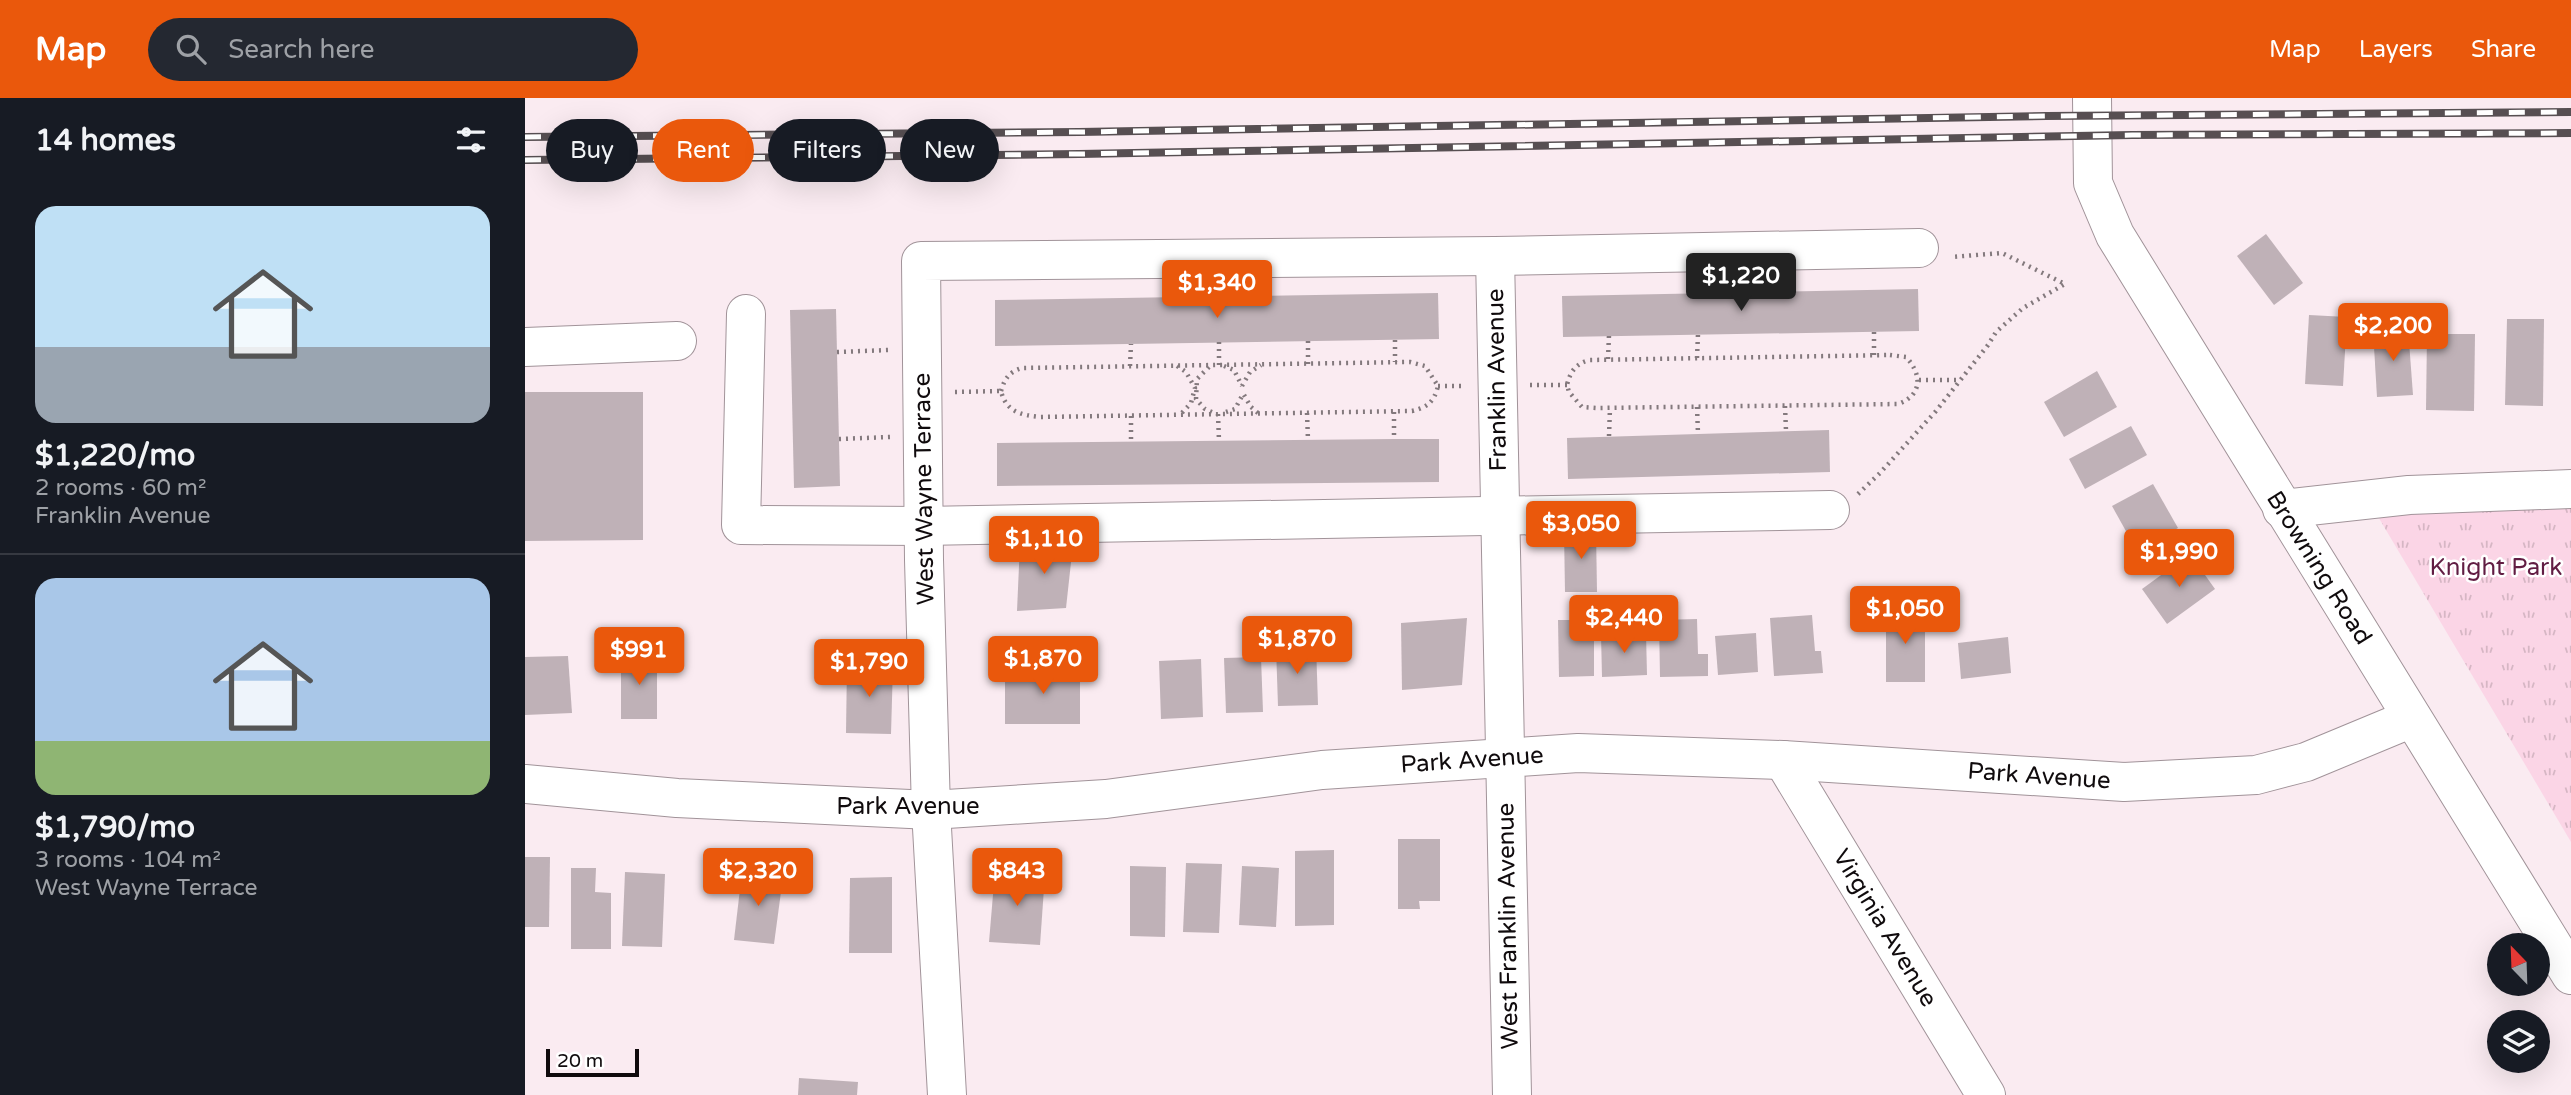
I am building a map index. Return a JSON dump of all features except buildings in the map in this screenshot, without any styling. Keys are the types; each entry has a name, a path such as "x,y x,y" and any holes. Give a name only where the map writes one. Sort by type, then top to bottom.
{"street":[{"name":"Browning Road","path":"2092,98 2092,183 2115,235 2571,975"},
{"path":"1495,256 1919,248"},
{"name":"West Wayne Terrace","path":"947,1095 931,810 923,526 921,261 1495,256"},
{"name":"Franklin Avenue","path":"1495,256 1504,757"},
{"path":"746,314 741,525 923,526 1830,510"},
{"path":"525,347 677,341"},
{"path":"2283,509 2409,495 2571,489"},
{"name":"Park Avenue","path":"525,784 677,798 931,810 1106,799 1322,770 1578,752 1783,760 2124,782 2256,775 2306,762 2412,718"},
{"name":"West Franklin Avenue","path":"1504,757 1511,1095"},
{"name":"Virginia Avenue","path":"1783,760 1986,1095"}],"path":[{"path":"1830,510 1860,492 1880,473 1936,411 1996,332 2023,308 2065,284 2003,253 1948,257 1935,256 1919,248"},
{"path":"1874,332 1874,355"},
{"path":"1697,334 1697,358"},
{"path":"1608,359 1609,335"},
{"path":"1395,340 1395,362"},
{"path":"1308,341 1308,364"},
{"path":"1219,342 1219,365"},
{"path":"1131,344 1131,366"},
{"path":"837,352 922,349"},
{"path":"1874,355 1906,358 1915,366 1919,380 1912,397 1898,404 1785,406 1582,407 1569,392 1567,385 1569,376 1580,362 1697,358 1874,355"},
{"path":"1395,362 1425,366 1438,386 1435,399 1423,408 1394,412 1026,416 1010,410 1001,391 1007,376 1022,368 1395,362"},
{"path":"1180,415 1191,402 1196,379 1205,368 1219,365 1234,370 1246,400 1259,414"},
{"path":"1242,386 1250,372 1262,365"},
{"path":"1176,366 1186,372 1195,388 1199,405 1218,414 1235,409 1243,394"},
{"path":"1919,380 1959,380"},
{"path":"922,393 1001,391"},
{"path":"1785,406 1786,431"},
{"path":"1697,407 1698,434"},
{"path":"1609,436 1610,408"},
{"path":"1394,412 1394,439"},
{"path":"1307,413 1308,440"},
{"path":"1218,414 1219,441"},
{"path":"1131,416 1131,442"},
{"path":"839,439 923,436"}],"green space":[{"name":"Knight Park","path":"2571,491 2571,842 2364,493"}],"railway":[{"path":"525,137 1079,132 2046,116 2571,112"},
{"path":"525,160 1079,154 2132,135 2571,133"}]}
